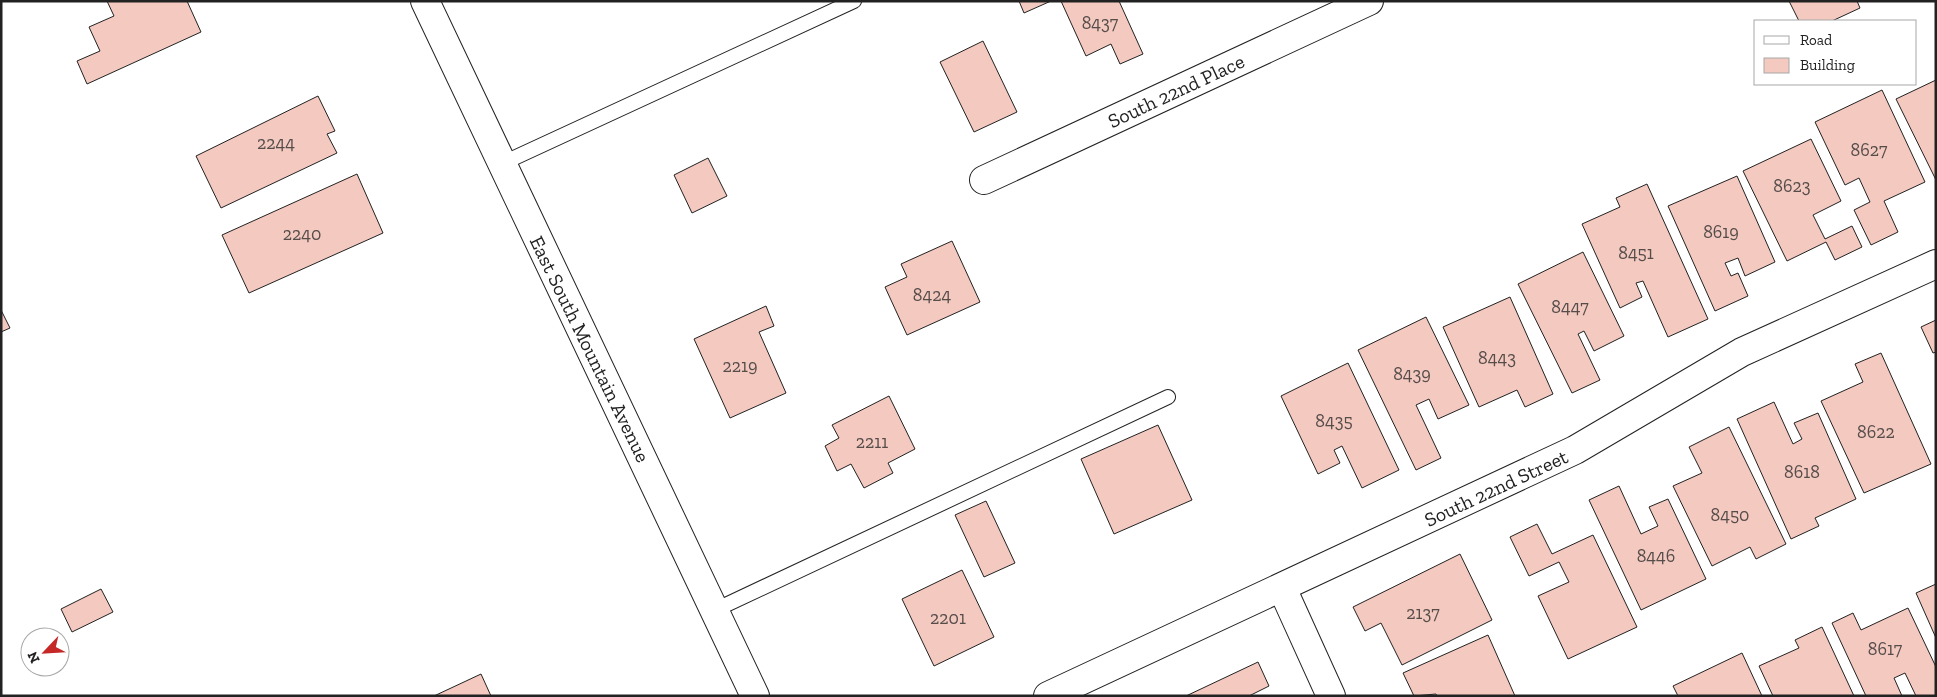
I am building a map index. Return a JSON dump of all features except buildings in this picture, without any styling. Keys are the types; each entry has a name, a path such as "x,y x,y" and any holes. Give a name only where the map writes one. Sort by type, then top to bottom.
{"street":[{"name":"East South Mountain Avenue","path":"425,1 755,696"},
{"name":"South 22nd Place","path":"984,180 1369,1"},
{"name":"South 22nd Street","path":"1048,696 1575,450 1742,352 1936,264"},
{"path":"1282,588 1331,696"}],"lane":[{"path":"501,164 854,1"},
{"path":"715,610 1168,397"}]}
